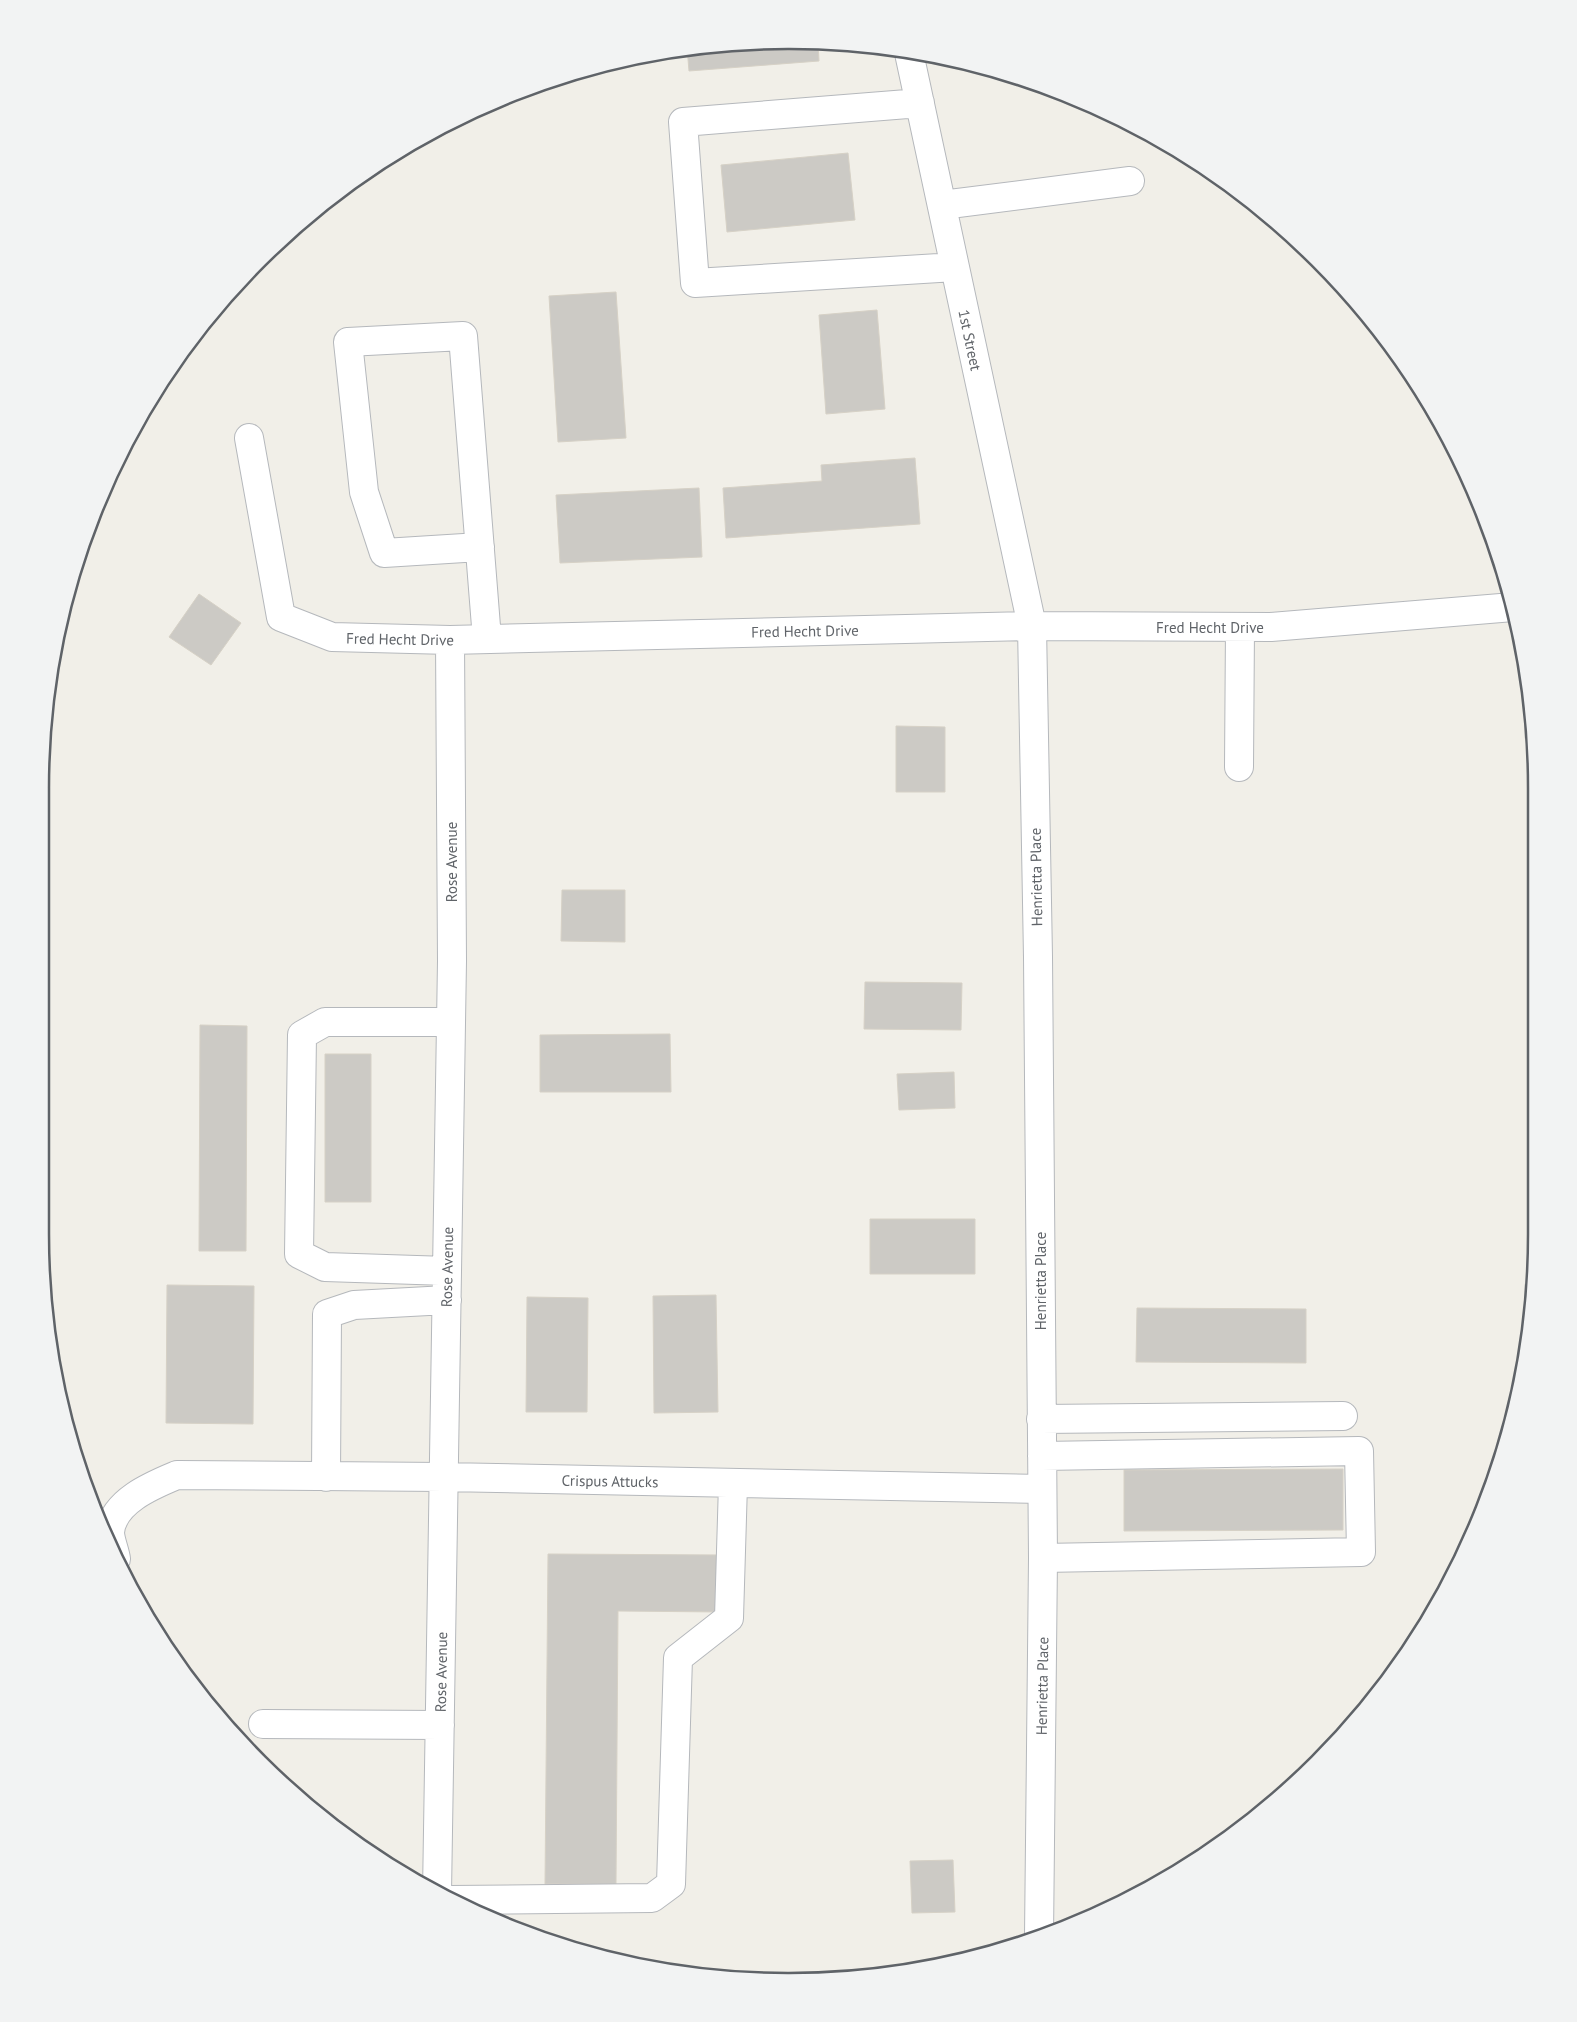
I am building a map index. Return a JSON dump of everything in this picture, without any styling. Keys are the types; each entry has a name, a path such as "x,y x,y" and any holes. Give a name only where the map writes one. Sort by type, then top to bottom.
{"street":[{"name":"1st Street","path":"910,59 1032,626"},
{"path":"920,103 683,122 695,283 955,267"},
{"path":"942,205 1130,181"},
{"path":"480,546 384,553 364,492 348,342 463,336 480,546 487,639"},
{"name":"Fred Hecht Drive","path":"249,438 281,616 332,638 450,640 1032,626 1271,627 1505,608"},
{"name":"Henrietta Place","path":"1032,626 1038,966 1043,1558 1039,1929"},
{"path":"1240,627 1240,767"},
{"name":"Rose Avenue","path":"437,1884 451,1022 450,640"},
{"path":"447,1270 325,1267 299,1254 302,1035 325,1022 451,1022"},
{"path":"326,1477 327,1314 354,1305 447,1300"},
{"path":"1042,1419 1342,1416"},
{"path":"1042,1456 1359,1450 1361,1552 1043,1558"},
{"name":"Crispus Attucks","path":"110,1527 119,1510 145,1489 177,1475 444,1477 1042,1489"},
{"path":"467,1900 652,1898 671,1884 678,1658 729,1618 733,1484"},
{"path":"262,1724 440,1725"}],"building":[{"path":"740,50 818,50 819,61 689,71 688,56 692,55"},
{"path":"848,153 855,220 727,232 721,165"},
{"path":"616,292 626,438 558,442 549,296"},
{"path":"877,310 885,409 826,414 819,315"},
{"path":"915,458 920,524 726,538 723,488 822,481 821,465"},
{"path":"699,488 702,557 560,563 556,495"},
{"path":"199,594 241,623 211,665 169,637"},
{"path":"896,726 945,727 945,792 896,792"},
{"path":"562,890 625,890 625,942 561,941"},
{"path":"865,982 962,983 961,1030 864,1029"},
{"path":"200,1025 247,1026 246,1251 199,1251"},
{"path":"670,1034 671,1092 540,1092 540,1035"},
{"path":"325,1054 371,1054 371,1202 325,1202"},
{"path":"954,1072 955,1108 899,1110 897,1074"},
{"path":"870,1219 975,1219 975,1274 870,1274"},
{"path":"167,1285 254,1286 253,1424 166,1423"},
{"path":"716,1295 718,1412 654,1413 653,1296"},
{"path":"527,1297 588,1298 587,1412 526,1412"},
{"path":"1137,1308 1306,1309 1306,1363 1136,1362"},
{"path":"1343,1469 1343,1530 1124,1531 1124,1470"},
{"path":"548,1554 722,1555 721,1612 618,1611 616,1884 545,1884"},
{"path":"953,1860 955,1912 912,1913 910,1861"}]}
